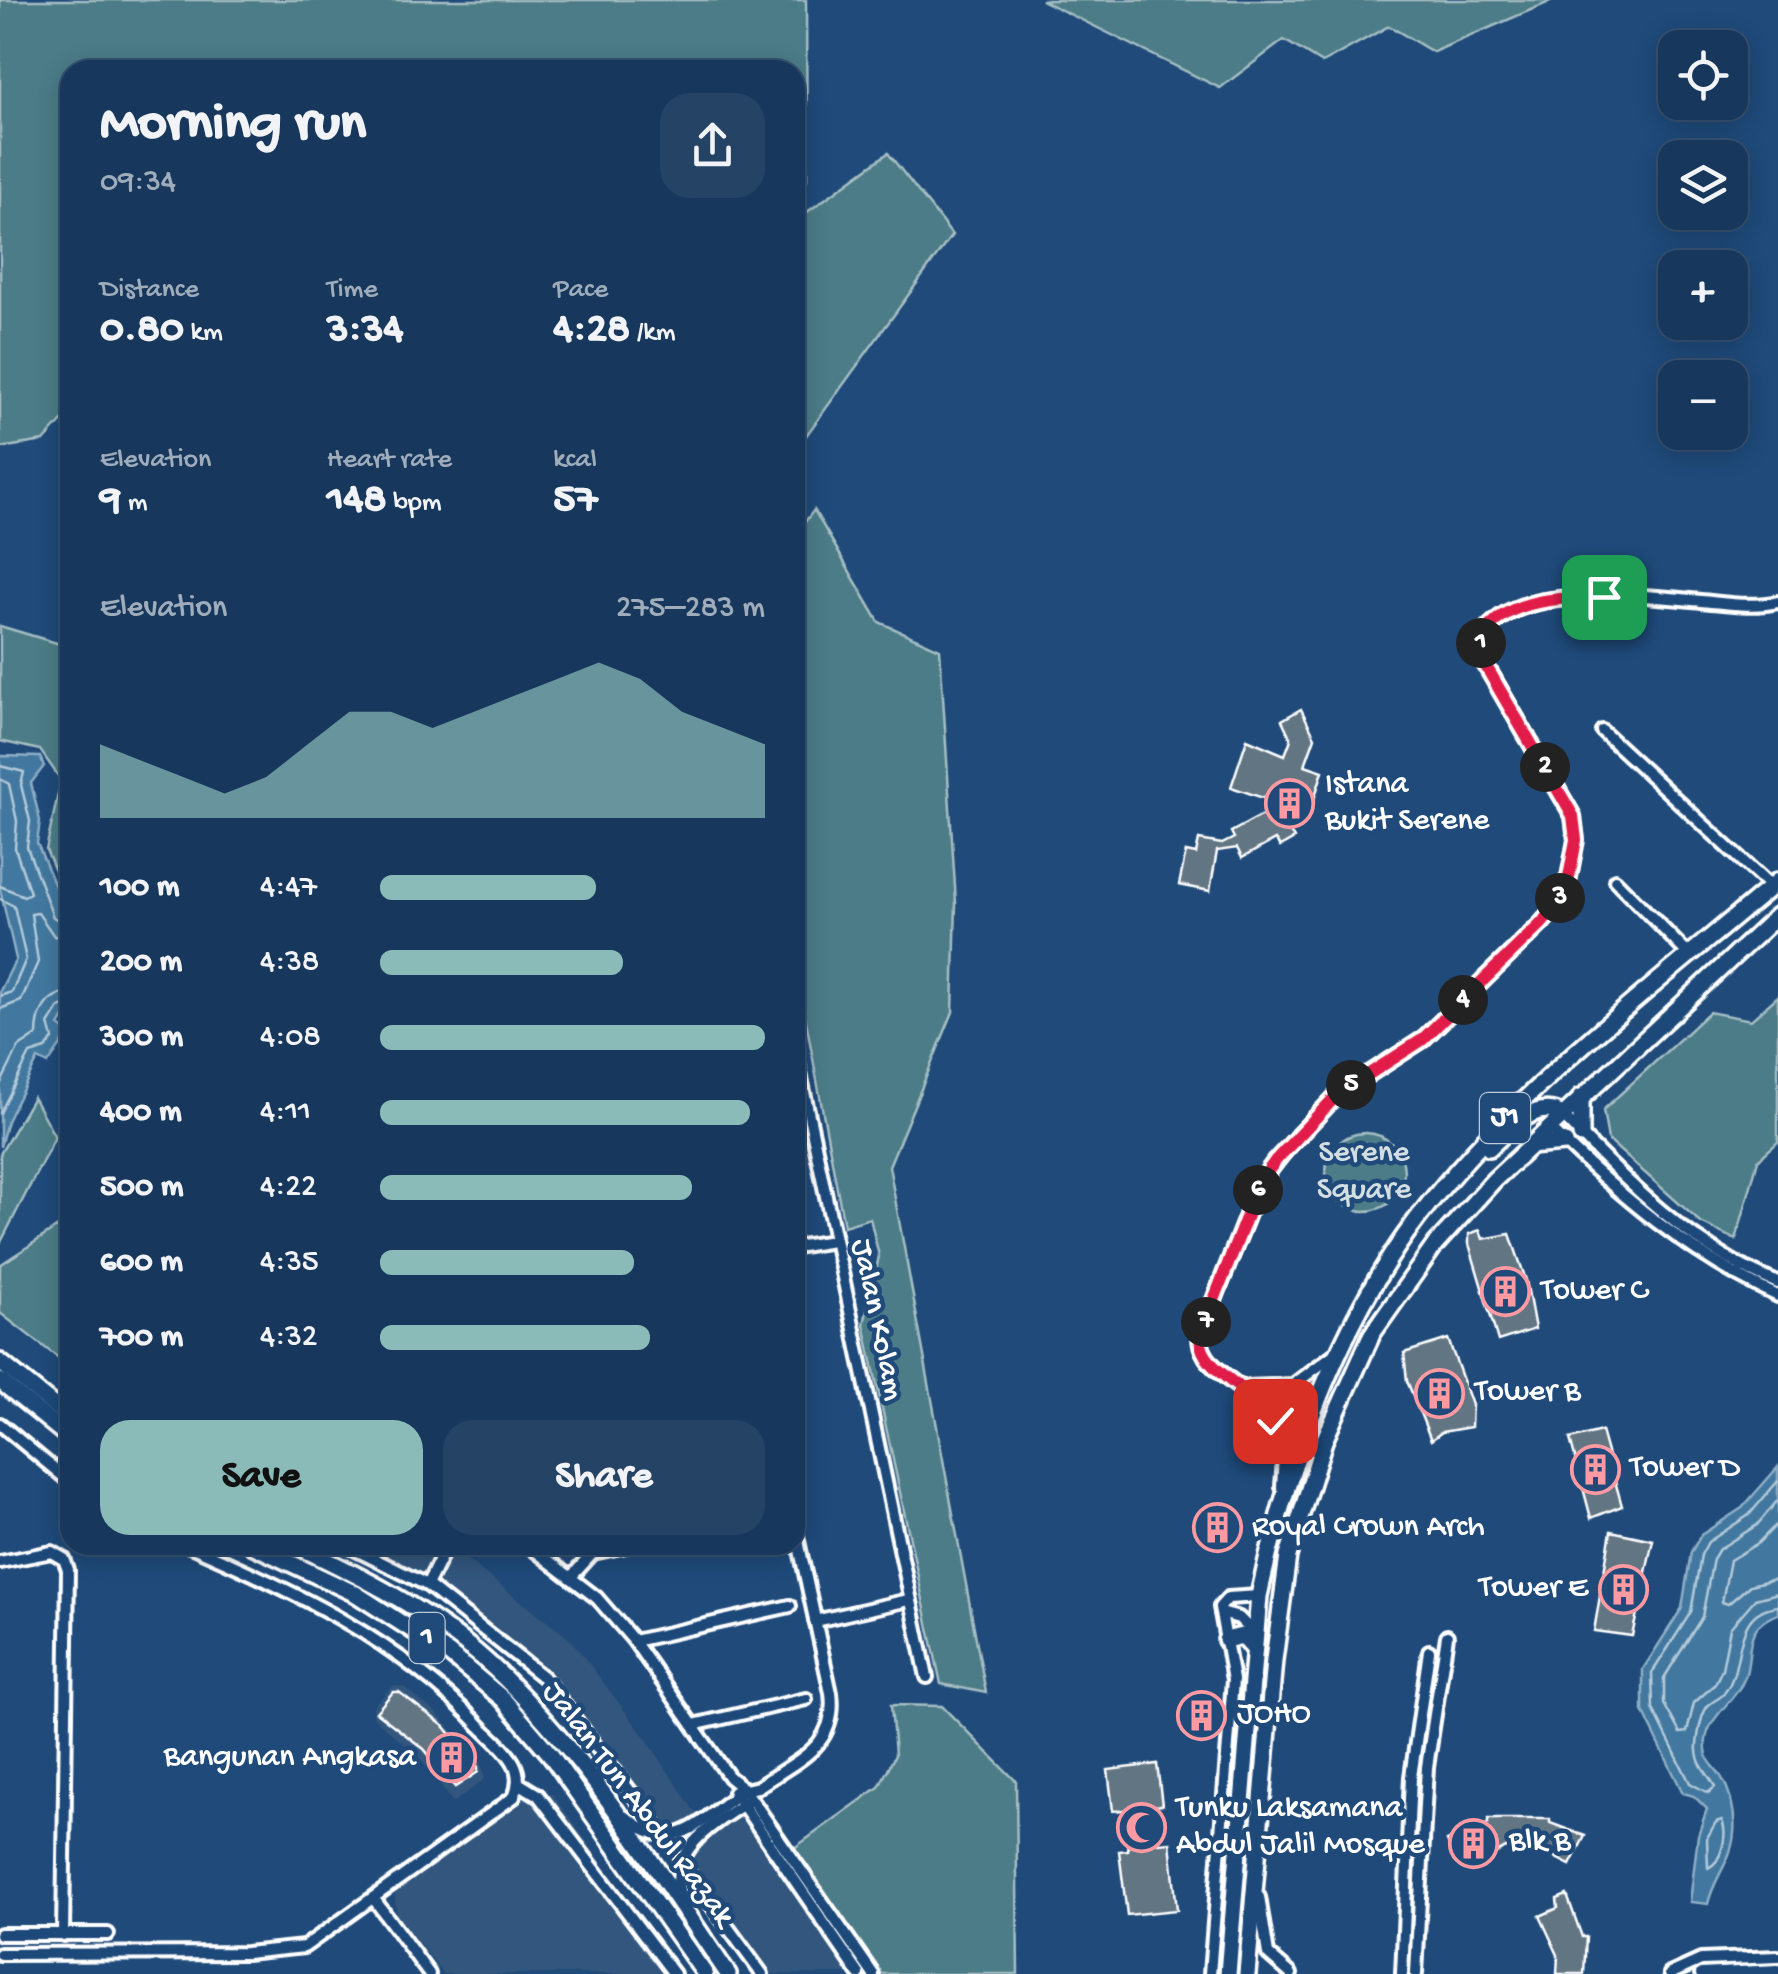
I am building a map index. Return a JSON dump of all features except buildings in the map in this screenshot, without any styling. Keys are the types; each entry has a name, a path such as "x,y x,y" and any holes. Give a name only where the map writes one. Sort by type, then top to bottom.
{"highway":[{"name":"J1","path":"1228,1974 1259,1596 1280,1513 1345,1346 1386,1264 1438,1194 1524,1099 1775,884"},
{"name":"J1","path":"1249,1969 1274,1660 1288,1556 1324,1440 1372,1334 1434,1244 1562,1114 1778,916"},
{"path":"1438,1194 1540,1109 1550,1085 1616,1019"},
{"path":"1580,1134 1581,1097"},
{"path":"1540,1109 1552,1108 1562,1114"},
{"path":"1540,1109 1549,1127"},
{"path":"1530,1146 1565,1143"},
{"path":"0,1362 60,1412"},
{"path":"0,1381 60,1430"},
{"name":"Jalan Tun Abdul Razak","path":"273,1555 356,1594 448,1653 503,1699 559,1765 705,1974"},
{"name":"Jalan Tun Abdul Razak","path":"314,1555 399,1600 483,1658 546,1723 611,1805 728,1974"},
{"path":"1226,1640 1242,1636 1254,1640"}],"street":[{"path":"1280,1513 1280,1432 1268,1410 1244,1386 1205,1360 1200,1336 1260,1182 1316,1112 1422,1040 1512,952 1557,905 1569,877 1576,840 1573,816 1480,656 1481,637 1505,612 1540,600 1604,597 1778,602"},
{"path":"1602,731 1775,884"},
{"path":"1616,880 1690,956"},
{"path":"1746,945 1778,924"},
{"name":"Jalan Kolam","path":"805,1098 928,1677"},
{"path":"1562,1114 1678,1224 1728,1259 1778,1283"},
{"path":"1549,1127 1690,1248 1778,1296"},
{"path":"805,1246 834,1240"},
{"path":"1244,1386 1293,1386 1345,1346"},
{"path":"0,1424 60,1474"},
{"path":"0,1562 48,1552 64,1559 68,1570 62,1934"},
{"path":"0,1954 304,1948 514,1797 520,1784 514,1761 461,1706 416,1668 366,1632 210,1555"},
{"path":"367,1555 427,1584 543,1678 666,1838"},
{"path":"427,1584 443,1555"},
{"path":"542,1555 572,1576 634,1641 834,1929 859,1974"},
{"path":"572,1576 590,1555"},
{"path":"686,1913 677,1881 680,1862 690,1844 830,1732 834,1714 801,1555"},
{"path":"1210,1974 1234,1680 1221,1613 1228,1598 1259,1596"},
{"path":"815,1621 909,1600"},
{"path":"634,1641 790,1606"},
{"path":"1221,1613 1239,1618 1254,1640"},
{"path":"1416,1974 1427,1768 1447,1636"},
{"path":"1402,1974 1411,1777 1429,1651"},
{"path":"693,1725 806,1699"},
{"path":"520,1784 538,1794 674,1974"},
{"path":"611,1805 655,1838 666,1838 743,1798"},
{"path":"680,1862 762,1974"},
{"path":"1256,1876 1265,1944 1274,1963 1291,1974"},
{"path":"369,1903 429,1974"},
{"path":"834,1929 873,1974"},
{"path":"0,1934 108,1934"},
{"path":"1670,1974 1701,1960 1778,1957"},
{"path":"1701,1960 1704,1973 1778,1970"}],"shaded area":[{"path":"375,1555 461,1555 571,1640 648,1741 699,1818 668,1835 559,1692 425,1579"},
{"path":"393,1686 404,1687 435,1712 481,1762 485,1779 453,1803 420,1758 374,1718 373,1706"},
{"path":"552,1794 683,1974 443,1974 396,1914 395,1892 527,1796"},
{"path":"764,1803 791,1851 879,1974 752,1974 671,1859"}],"green space":[{"path":"0,0 806,0 805,184 805,60 60,60 60,423 44,441 0,448"},
{"path":"1041,0 1554,0 1433,52 1389,26 1322,63 1284,40 1220,88"},
{"path":"888,153 952,235 805,437 805,214"},
{"path":"814,510 879,622 940,649 956,903 953,1012 889,1166 986,1693 941,1684 864,1324 879,1256 870,1218 844,1226 805,1016 805,522"},
{"path":"0,626 60,644 60,779 40,750 0,741"},
{"path":"60,785 60,882 46,850"},
{"path":"1778,996 1778,1142 1758,1160 1736,1240 1701,1223 1608,1140 1603,1110 1709,1012 1751,1020"},
{"path":"33,1097 55,1137 0,1244 0,1154"},
{"name":"Serene Square","path":"1365,1133 1393,1144 1404,1172 1393,1200 1365,1211 1337,1200 1326,1172 1337,1144"},
{"path":"60,1226 60,1359 0,1313 0,1265"},
{"path":"891,1705 942,1706 1016,1781 1018,1974 879,1974 790,1851 879,1787 895,1755"}],"water":[{"path":"0,756 40,757 44,766 31,783 40,821 37,843 60,898 60,1046 48,1064 38,1059 7,1121 0,1147 0,991 16,959 0,889"},
{"path":"1778,1467 1778,1614 1766,1619 1754,1633 1745,1677 1712,1723 1706,1743 1708,1759 1724,1781 1732,1802 1733,1843 1708,1904 1690,1902 1698,1835 1707,1809 1694,1796 1683,1793 1643,1711 1643,1669 1682,1608 1691,1552 1701,1535 1742,1508"}],"place":[{"name":"Istana Bukit Serene","path":"1290,803"},
{"name":"Tower C","path":"1506,1292"},
{"name":"Tower B","path":"1440,1393"},
{"name":"Tower D","path":"1595,1469"},
{"name":"Royal Crown Arch","path":"1217,1528"},
{"name":"Tower E","path":"1623,1589"},
{"name":"JOHO","path":"1202,1715"},
{"name":"Bangunan Angkasa","path":"451,1758"},
{"name":"Tunku Laksamana Abdul Jalil Mosque","path":"1141,1827"},
{"name":"Blk B","path":"1474,1843"}],"route":[{"path":"1275,1421 1244,1386 1212,1368 1200,1348 1200,1336 1260,1182 1316,1112 1422,1040 1557,905 1574,860 1573,816 1480,656 1481,637 1505,612 1540,600 1604,597"}]}
